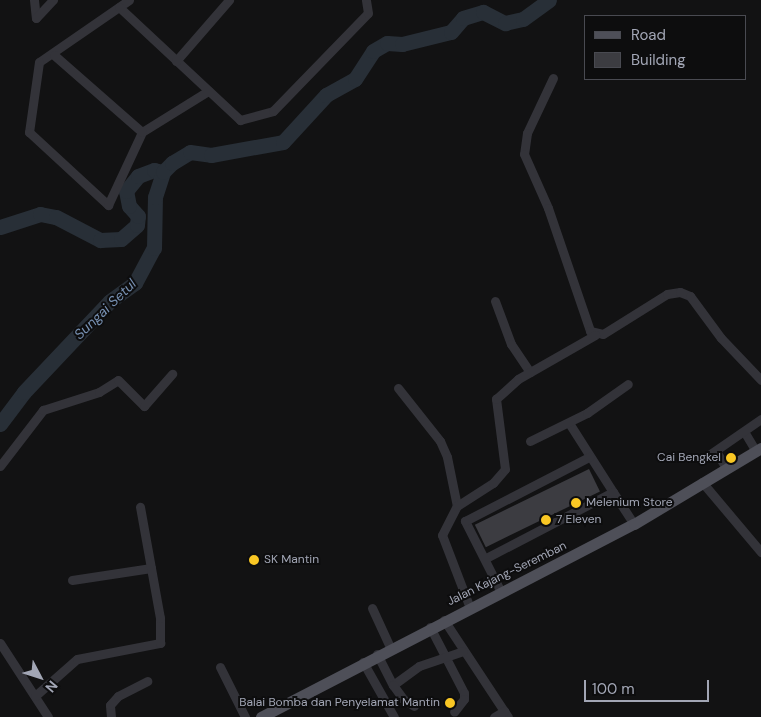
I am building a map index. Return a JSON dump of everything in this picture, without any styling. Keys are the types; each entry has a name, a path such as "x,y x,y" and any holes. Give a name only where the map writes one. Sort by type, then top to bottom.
{"main road":[{"name":"Jalan Kajang-Seremban","path":"261,717 390,647 634,524 702,482 759,450"}],"street":[{"path":"34,0 36,18 52,0"},
{"path":"129,0 39,62 29,132 108,204 142,132 208,92"},
{"path":"176,61 229,0"},
{"path":"119,7 240,120 273,111 368,12 366,0"},
{"path":"54,55 142,132"},
{"path":"553,78 526,133 526,165 548,208 595,335"},
{"path":"470,608 442,535 457,506 494,483 505,469 496,399 530,372 595,335 603,334 667,294 680,292 690,296 721,338 761,380"},
{"path":"495,301 512,344 530,372"},
{"path":"0,466 43,410 99,392 118,380 144,406 172,374"},
{"path":"530,441 569,423 628,384"},
{"path":"398,388 440,441 447,457 457,506"},
{"path":"706,456 746,433 761,419"},
{"path":"569,423 589,457 634,524"},
{"path":"746,433 759,450"},
{"path":"716,451 726,468"},
{"path":"501,592 486,558 465,521 468,516 589,457"},
{"path":"702,482 761,552"},
{"path":"486,558 613,492"},
{"path":"35,696 77,659 160,643 151,568 140,507"},
{"path":"72,580 151,568"},
{"path":"372,608 390,647"},
{"path":"444,620 506,714 494,717"},
{"path":"430,627 464,693 464,699 454,712"},
{"path":"0,643 48,717"},
{"path":"393,685 418,666 447,658 463,651"},
{"path":"377,654 393,685 403,699 414,706"},
{"path":"363,662 394,717"},
{"path":"220,667 245,717"},
{"path":"111,717 110,705 118,696 147,681"}],"building":[{"path":"589,469 600,491 486,547 475,525"}],"waterway":[{"name":"Sungai Setul","path":"0,424 24,392 110,301 135,283 154,248 155,197 163,172 172,163 190,152 211,155 283,142 326,95 355,79 373,51 387,43 402,44 451,32 463,18 483,12 505,23 523,19 549,0"},
{"path":"0,227 40,214 56,217 100,240 121,239 137,225 138,216 129,206 126,191 138,176 154,170 163,172"}],"place":[{"name":"Cai Bengkel","path":"731,458"},
{"name":"Melenium Store","path":"576,503"},
{"name":"7 Eleven","path":"546,520"},
{"name":"SK Mantin","path":"254,560"},
{"name":"Balai Bomba dan Penyelamat Mantin","path":"450,703"}]}
